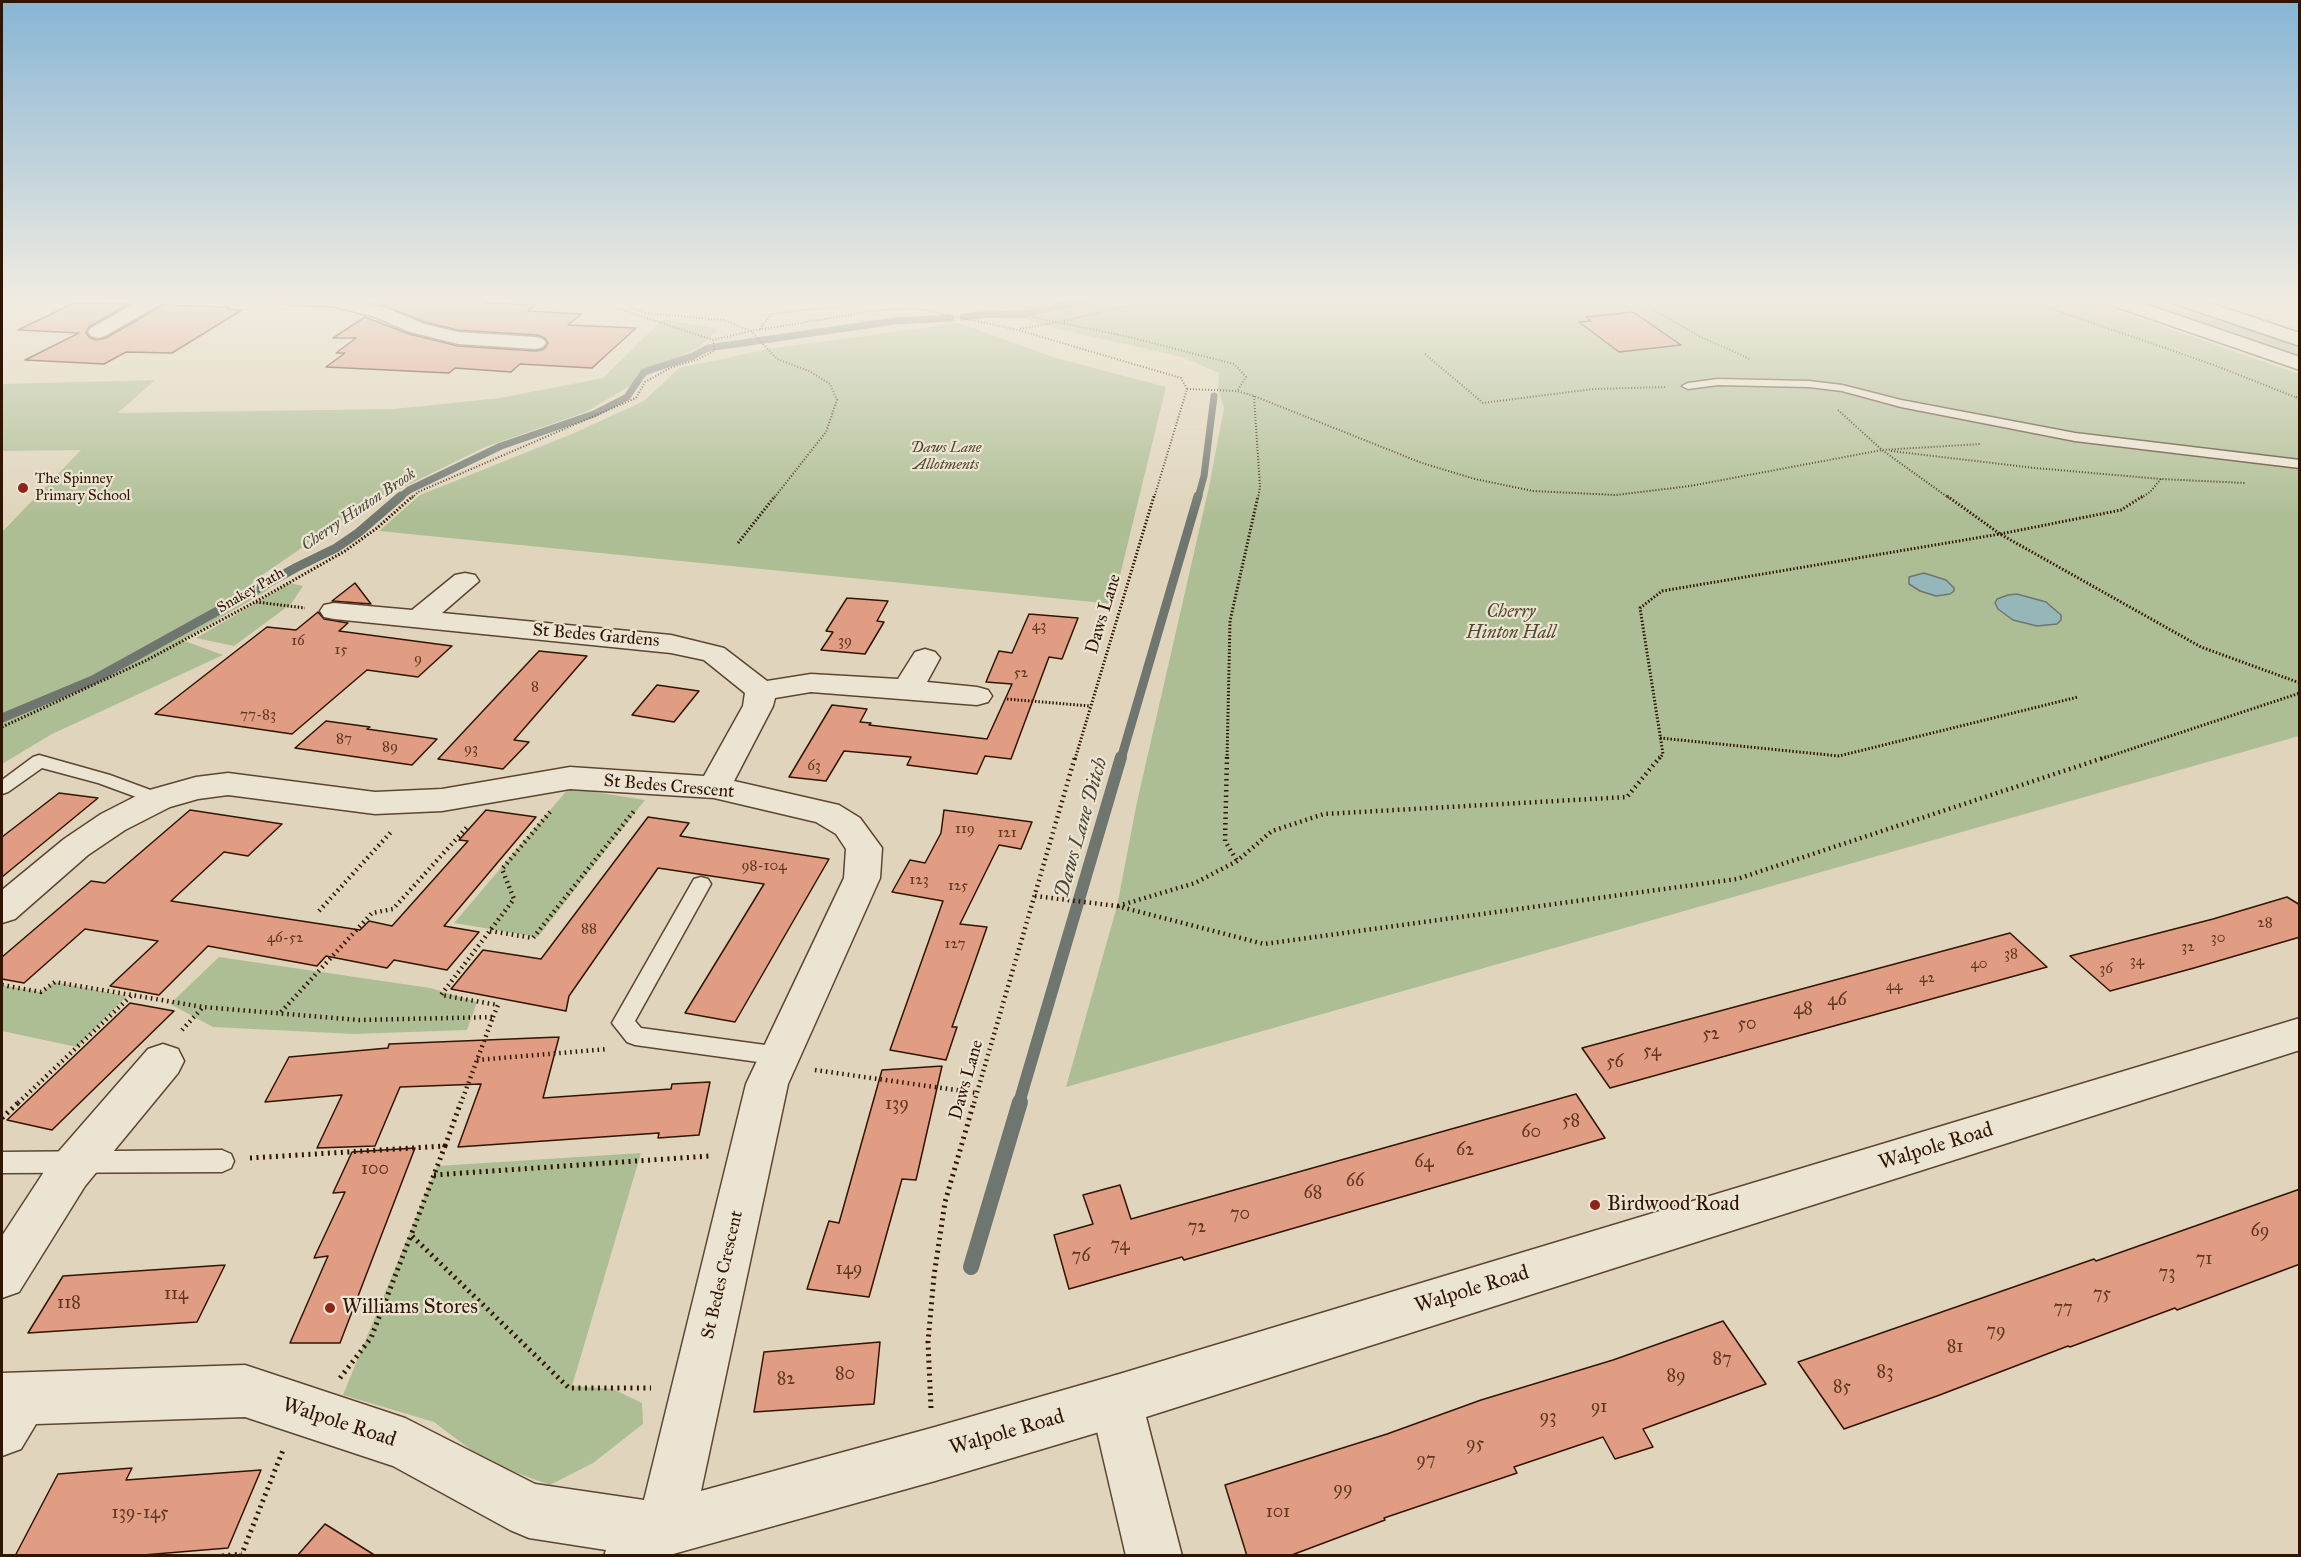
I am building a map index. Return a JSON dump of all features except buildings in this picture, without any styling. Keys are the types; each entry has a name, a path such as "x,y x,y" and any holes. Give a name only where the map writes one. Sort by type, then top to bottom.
{"street":[{"path":"417,619 465,580"},
{"name":"St Bedes Gardens","path":"334,611 671,644 714,654 761,691"},
{"path":"908,688 925,658"},
{"path":"714,787 758,706 761,691 811,683 908,688 977,696"},
{"name":"St Bedes Crescent","path":"2,910 76,847 113,822 158,799 196,788 228,784 375,803 442,800 579,779 656,783 714,787 827,813 848,826 864,848 862,878 767,1084 697,1388 646,1537"},
{"name":"Walpole Road","path":"8,1409 245,1391 405,1444 529,1510 646,1537 1116,1401 2300,1034"},
{"path":"2,1276 77,1162 163,1061"},
{"path":"1116,1401 1154,1556"}],"lane":[{"path":"1692,382 1809,384 1842,388 1901,403 2075,437 2300,464"},
{"path":"2,788 39,761 104,779 158,799"},
{"path":"701,884 623,1023 635,1036 778,1060"},
{"path":"2,1163 222,1161"}],"path":[{"name":"Snakey Path","path":"2,727 147,660 255,602 345,550 377,528 418,492 636,398 645,382 664,372"},
{"path":"738,543 826,432 837,400 830,384 810,372"},
{"path":"1159,372 1181,378 1186,389 1237,391 1422,463 1475,479 1533,491 1627,494 1690,486 1881,450 2161,479 2253,483"},
{"path":"1237,391 1246,377 1241,372"},
{"path":"1446,372 1483,403 1594,389 1692,382"},
{"path":"1780,372 1809,384 1881,450 2000,534 2201,647 2300,683"},
{"path":"2231,372 2297,397 2300,401"},
{"name":"Daws Lane","path":"935,1454 929,1395 928,1341 934,1276 945,1202 1090,706 1186,389"},
{"path":"1237,861 1225,841 1230,621 1260,487 1254,396"},
{"path":"1117,906 1195,883 1237,861 1272,831 1324,814 1627,797 1663,754 1640,608 1662,591 2000,534 2121,510 2150,492 2161,479"},
{"path":"255,602 334,611"},
{"path":"1035,896 1117,906 1264,944 1737,879 2300,693"},
{"path":"977,696 1090,706"},
{"path":"1660,738 1839,756 2078,697"},
{"path":"222,1556 242,1555 306,1412 371,1338 498,1005 441,995 514,899 502,869 579,779"},
{"path":"490,931 533,938 656,783"},
{"path":"280,1013 372,913 393,909 500,790"},
{"path":"319,911 419,801"},
{"path":"2,985 41,992 55,981 203,1006 359,1020 493,1017"},
{"path":"2,1118 133,994"},
{"path":"477,1060 619,1048 635,1036"},
{"path":"778,1060 977,1093"},
{"path":"222,1161 305,1153 445,1146"},
{"path":"434,1174 750,1154"},
{"path":"411,1235 569,1388 697,1388"}],"green space":[{"path":"609,372 654,372 586,412 485,447 357,510 252,582 270,589 182,640 223,655 52,734 2,764 2,532 81,450 2,451 2,384 155,380 118,413 394,409 500,398 603,378"},
{"name":"Daws Lane Allotments","path":"675,372 1108,372 1166,387 1113,604 379,531 420,495 572,434 644,401"},
{"name":"Cherry Hinton Hall","path":"1216,372 2292,372 2299,374 2299,736 1066,1087 1117,906 1137,802 1209,487 1224,408 1218,389 1219,373"},
{"path":"290,583 303,586 291,604 234,646 196,638"},
{"path":"569,788 645,800 538,937 454,923"},
{"path":"219,957 430,988 477,1002 467,1030 354,1034 213,1027 170,1004"},
{"path":"54,982 127,996 77,1047 2,1031 2,985 41,992"},
{"path":"641,1153 572,1386 613,1389 642,1403 643,1424 593,1463 550,1485 487,1462 434,1422 343,1395 437,1166"}],"water":[{"path":"1924,573 1946,580 1954,591 1950,594 1936,596 1920,591 1909,584 1909,577"},
{"path":"2017,594 2046,602 2061,615 2061,620 2057,624 2037,626 2013,620 1998,609 1995,603 1997,599"}],"waterway":[{"name":"Cherry Hinton Brook","path":"399,498 409,490 501,446 594,414 627,397 645,372"},
{"name":"Daws Lane Ditch","path":"1198,498 1204,476 1214,396"},
{"name":"Cherry Hinton Brook","path":"2,718 93,680 297,567 336,548 358,533 401,496"},
{"name":"Daws Lane Ditch","path":"1121,759 1198,496"},
{"name":"Daws Lane Ditch","path":"1019,1103 1121,757"},
{"name":"Daws Lane Ditch","path":"971,1267 1020,1102"}],"place":[{"name":"The Spinney Primary School","path":"23,488"},
{"name":"Birdwood Road","path":"1595,1205"},
{"name":"Williams Stores","path":"330,1308"}]}
